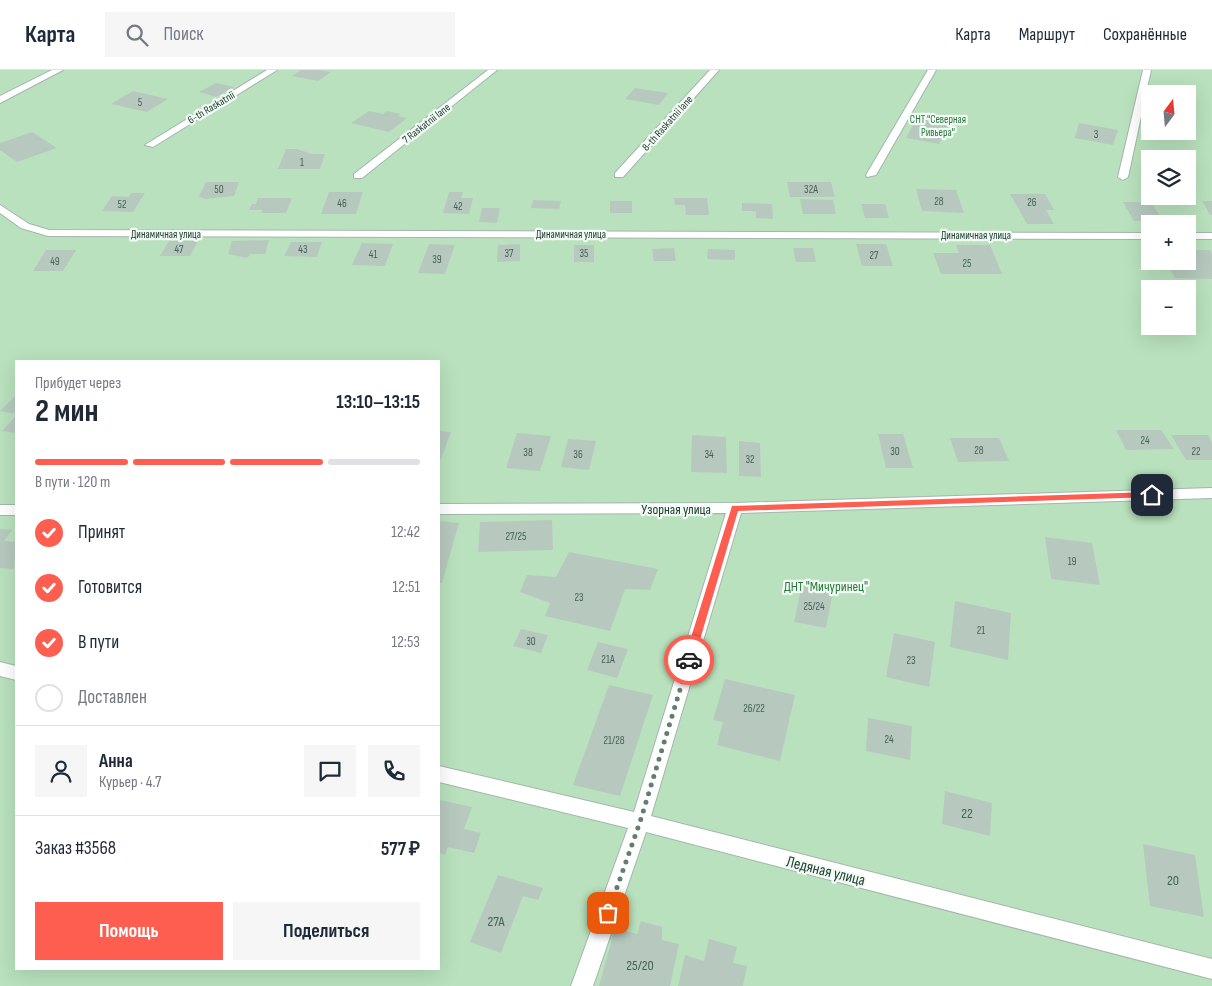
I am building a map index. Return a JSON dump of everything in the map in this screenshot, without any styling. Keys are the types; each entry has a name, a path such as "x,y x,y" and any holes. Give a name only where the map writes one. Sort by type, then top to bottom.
{"street":[{"path":"0,100 59,70"},
{"name":"6-th Raskatnii","path":"150,145 273,70"},
{"name":"7 Raskatnii lane","path":"358,176 493,70"},
{"name":"8-th Raskatnii lane","path":"619,175 714,70"},
{"path":"870,175 932,70"},
{"path":"1123,177 1147,70"},
{"name":"Динамичная улица","path":"0,208 24,226 48,233 1141,236"},
{"path":"1196,236 1212,236"},
{"name":"Узорная улица","path":"440,509 735,508 1212,493"},
{"path":"582,986 640,822 735,508"},
{"path":"0,510 15,510"},
{"path":"0,670 15,673"},
{"name":"Ледяная улица","path":"440,774 640,822 1212,970"}],"green space":[{"name":"ДНТ \"Мичуринец\"","path":"0,70 1212,70 1212,986 0,986"}],"building":[{"path":"301,70 331,72 318,81 292,76"},
{"path":"216,83 234,87 216,97 199,92"},
{"path":"635,88 668,93 659,105 625,99"},
{"path":"133,91 168,99 147,112 111,104"},
{"path":"369,111 383,114 387,111 401,114 398,116 407,118 389,132 351,123"},
{"path":"917,118 949,124 939,144 906,138"},
{"path":"1079,123 1118,130 1113,145 1075,138"},
{"path":"32,132 57,148 17,162 0,150 0,143"},
{"path":"286,149 297,149 312,154 325,154 320,169 278,169"},
{"path":"206,182 239,182 234,196 205,199 199,196"},
{"path":"787,182 831,182 835,197 790,197"},
{"path":"916,189 956,190 964,213 922,211"},
{"path":"329,192 363,192 356,214 321,214"},
{"path":"449,192 463,192 461,198 473,198 469,214 443,213"},
{"path":"131,193 145,193 133,212 102,211 112,196 129,197"},
{"path":"1010,194 1045,194 1054,210 1046,210 1054,224 1027,224"},
{"path":"258,198 292,198 286,213 261,213 263,210 249,210 252,204 256,204"},
{"path":"674,198 707,198 709,215 686,215 685,205 675,205"},
{"path":"800,199 833,200 836,214 803,214"},
{"path":"533,200 561,201 559,209 531,208"},
{"path":"610,201 632,201 632,213 610,213"},
{"path":"1202,201 1212,201 1212,215 1210,215"},
{"path":"1123,202 1141,202 1141,205 1153,205 1159,215 1141,215 1141,221 1134,221"},
{"path":"742,203 772,204 773,219 756,218 756,211 742,211"},
{"path":"861,204 885,204 889,218 865,218"},
{"path":"482,208 500,208 497,223 479,222"},
{"path":"269,240 265,254 251,254 247,258 228,254 232,241"},
{"path":"169,241 198,241 190,256 160,256"},
{"path":"291,242 322,242 317,257 284,256"},
{"path":"362,243 393,244 385,266 352,265"},
{"path":"429,244 455,245 445,274 418,273"},
{"path":"520,244 520,261 497,262 498,245"},
{"path":"856,244 886,244 893,266 862,266"},
{"path":"574,245 594,245 594,262 574,262"},
{"path":"956,245 990,245 1002,274 941,274 933,253 959,253"},
{"path":"674,248 676,261 654,261 652,249"},
{"path":"793,248 813,248 816,262 796,262"},
{"path":"708,249 735,250 735,260 707,259"},
{"path":"46,250 76,250 63,271 33,271"},
{"path":"1196,250 1210,250 1212,254 1212,279 1175,278 1170,270 1196,270"},
{"path":"15,396 15,414 0,411"},
{"path":"15,417 15,433 2,431"},
{"path":"1116,430 1161,430 1174,449 1126,450"},
{"path":"440,431 451,432 440,461"},
{"path":"517,433 551,436 540,471 506,468"},
{"path":"878,434 903,434 913,468 886,468"},
{"path":"692,435 726,437 727,473 691,472"},
{"path":"1171,435 1208,435 1212,443 1212,460 1186,460"},
{"path":"950,438 999,438 1009,461 958,462"},
{"path":"568,439 596,441 589,470 561,467"},
{"path":"739,441 760,443 761,477 739,476"},
{"path":"552,520 553,550 478,552 480,522"},
{"path":"440,521 459,523 442,583 440,583"},
{"path":"0,529 12,530 4,541 15,542 14,569 0,568"},
{"path":"1045,537 1092,543 1100,585 1051,579"},
{"path":"569,552 658,569 650,590 625,589 610,631 545,616 550,603 520,592 527,575 556,577"},
{"path":"802,584 833,591 826,628 794,622"},
{"path":"955,601 1011,613 1008,660 950,647"},
{"path":"521,629 548,635 541,653 513,646"},
{"path":"894,633 935,642 929,687 886,677"},
{"path":"598,642 628,649 617,678 587,670"},
{"path":"725,679 795,695 780,761 717,745 723,722 713,720"},
{"path":"609,685 653,695 620,796 573,785"},
{"path":"868,718 912,726 910,760 866,751"},
{"path":"945,791 992,803 990,836 942,824"},
{"path":"440,800 472,807 464,829 481,833 474,853 448,847 445,855 440,853"},
{"path":"1143,844 1195,855 1204,917 1150,906"},
{"path":"498,875 543,888 538,900 523,896 501,953 470,942"},
{"path":"641,921 662,927 662,940 679,944 670,986 599,986 615,928 637,934"},
{"path":"709,939 737,947 733,963 747,966 743,986 678,986 685,955 704,961"}],"way so far":[{"path":"608,913 640,822 689,660"}],"route":[{"path":"689,660 735,508 1152,495"}],"park label":[{"name":"СНТ \"Северная Ривьера\"","path":"938,125"}]}
